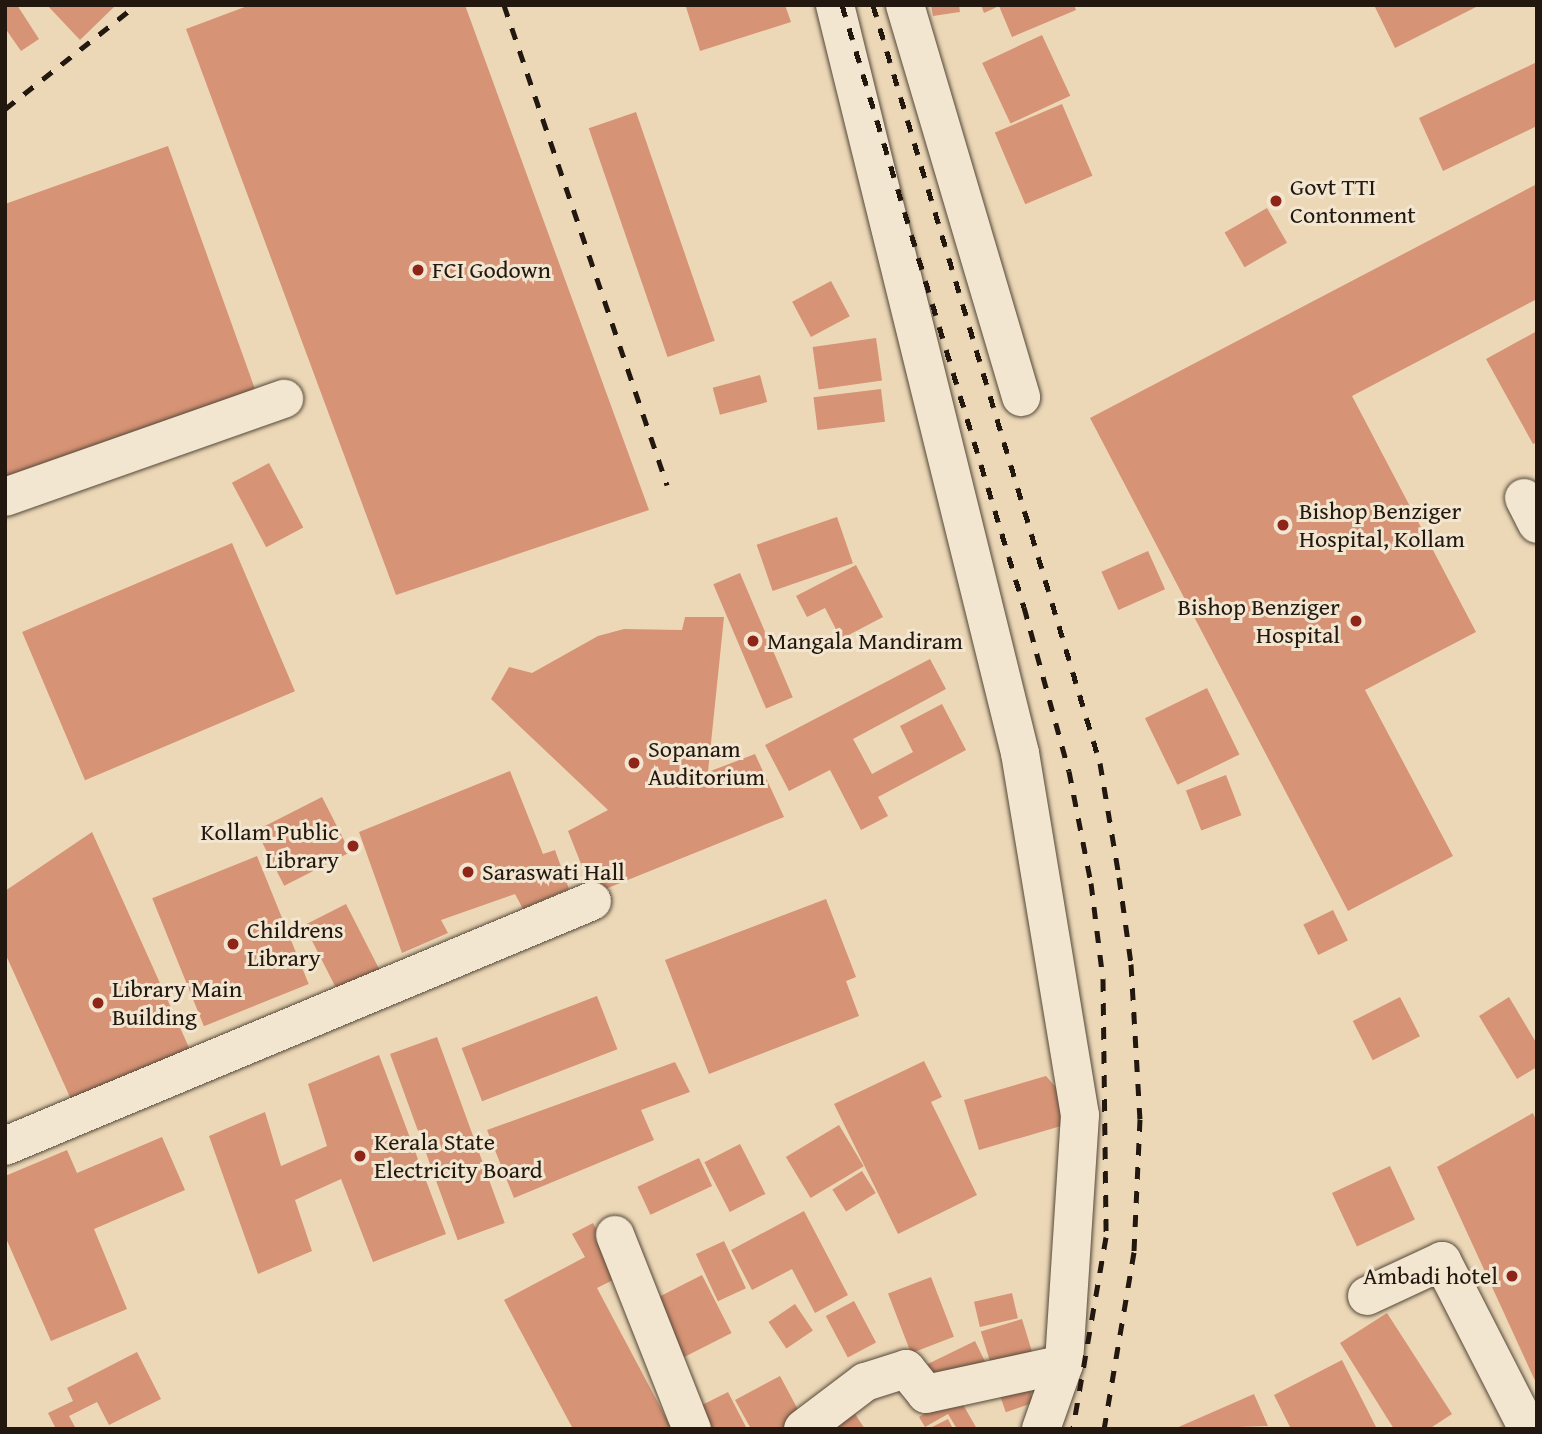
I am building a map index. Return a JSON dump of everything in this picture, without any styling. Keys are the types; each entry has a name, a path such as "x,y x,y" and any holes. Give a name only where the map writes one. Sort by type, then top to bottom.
{"street":[{"path":"835,5 1020,753 1080,1115 1064,1364 1041,1429"},
{"path":"905,5 1021,397"},
{"path":"5,497 284,399"},
{"path":"5,1146 592,901"},
{"path":"615,1235 692,1429"},
{"path":"1367,1296 1442,1261 1528,1429"},
{"path":"803,1429 865,1382 906,1369 926,1394 1064,1364"}],"building":[{"path":"5,5 17,5 39,39 21,51 5,28"},
{"path":"47,5 116,5 80,40"},
{"name":"FCI Godown","path":"250,5 465,5 649,510 396,595 186,29"},
{"path":"785,5 791,22 700,51 686,7"},
{"path":"931,5 959,5 960,12 933,16"},
{"path":"981,5 1074,5 1076,10 1012,37 999,6 984,13"},
{"path":"1374,5 1480,5 1395,48"},
{"path":"1042,35 1070,96 1010,124 982,63"},
{"path":"1537,62 1537,126 1443,171 1419,118"},
{"path":"1062,104 1092,176 1025,204 995,133"},
{"path":"636,112 715,341 668,357 589,128"},
{"path":"168,146 261,406 5,497 5,204"},
{"name":"Bishop Benziger Hospital, Kollam","path":"1537,184 1537,299 1352,396 1476,632 1365,690 1453,856 1348,911 1090,418"},
{"path":"1267,208 1287,243 1245,267 1225,232"},
{"path":"831,281 850,316 811,337 792,302"},
{"path":"1537,331 1537,442 1533,444 1486,359"},
{"path":"876,338 882,381 819,389 813,347"},
{"path":"760,375 767,402 720,415 713,388"},
{"path":"881,389 885,422 818,430 814,397"},
{"path":"269,463 303,527 266,547 232,483"},
{"path":"837,517 853,563 773,591 757,545"},
{"path":"232,543 295,691 85,780 22,632"},
{"path":"1148,551 1165,589 1118,610 1101,572"},
{"path":"856,565 883,617 841,639 825,608 807,617 796,596"},
{"name":"Mangala Mandiram","path":"740,573 793,697 766,709 713,584"},
{"name":"Sopanam Auditorium","path":"685,617 724,617 708,772 755,754 784,817 593,894 568,831 608,810 491,699 509,667 532,673 598,636 624,629 682,630"},
{"path":"930,659 946,689 853,739 872,774 913,752 900,726 942,704 966,750 878,797 888,816 861,830 830,770 789,791 765,745"},
{"path":"1207,688 1239,755 1177,785 1145,718"},
{"name":"Saraswati Hall","path":"510,771 543,854 555,850 569,889 523,909 515,894 441,920 448,933 402,953 359,832"},
{"path":"1226,775 1241,815 1201,831 1186,790"},
{"path":"322,797 350,852 284,886 256,831"},
{"name":"Library Main Building","path":"92,832 191,1052 74,1106 5,953 5,891"},
{"name":"Childrens Library","path":"257,856 309,984 204,1026 152,898"},
{"path":"826,899 856,977 846,981 859,1016 709,1074 665,960"},
{"path":"346,904 380,971 338,992 304,925"},
{"path":"1333,910 1348,941 1318,955 1303,924"},
{"path":"597,996 617,1049 482,1101 462,1048"},
{"path":"1400,997 1420,1036 1373,1060 1353,1021"},
{"path":"1509,997 1537,1044 1537,1067 1517,1079 1479,1016"},
{"path":"437,1037 505,1223 458,1240 390,1054"},
{"name":"Kerala State Electricity Board","path":"379,1055 446,1234 373,1262 341,1179 295,1200 312,1251 258,1274 209,1136 265,1112 281,1166 327,1146 308,1084"},
{"path":"924,1061 942,1097 931,1102 977,1195 898,1234 834,1104"},
{"path":"675,1062 690,1092 641,1110 654,1140 514,1198 487,1130"},
{"path":"1046,1076 1080,1115 1061,1126 979,1150 964,1100"},
{"name":"Ambadi hotel","path":"1533,1113 1537,1122 1537,1385 1437,1167"},
{"path":"839,1125 864,1166 811,1198 786,1157"},
{"path":"162,1137 185,1190 94,1229 127,1309 51,1341 5,1236 5,1176 67,1150 77,1173"},
{"path":"740,1144 765,1194 730,1212 704,1162"},
{"path":"699,1158 712,1186 650,1215 637,1187"},
{"path":"1390,1166 1415,1219 1357,1247 1332,1193"},
{"path":"862,1171 876,1193 846,1212 832,1190"},
{"path":"804,1211 848,1295 815,1313 792,1269 752,1290 731,1250"},
{"path":"593,1223 621,1276 597,1288 672,1429 573,1429 504,1300 585,1257 572,1234"},
{"path":"724,1241 746,1288 718,1301 696,1254"},
{"path":"702,1275 732,1333 680,1359 650,1301"},
{"path":"931,1277 954,1337 911,1353 888,1293"},
{"path":"1012,1293 1018,1318 980,1327 974,1302"},
{"path":"854,1301 876,1342 848,1358 826,1316"},
{"path":"795,1304 813,1331 786,1348 768,1322"},
{"path":"1387,1313 1452,1414 1429,1429 1394,1429 1340,1343"},
{"path":"1022,1319 1032,1352 991,1364 981,1332"},
{"path":"975,1341 987,1366 923,1398 910,1373"},
{"path":"137,1352 161,1399 109,1425 97,1402 69,1416 76,1429 56,1429 48,1413 73,1401 67,1388"},
{"path":"1342,1360 1377,1429 1291,1429 1274,1395"},
{"path":"780,1376 803,1419 784,1429 751,1429 735,1400"},
{"path":"1025,1376 1034,1402 1006,1412 997,1386"},
{"path":"728,1392 747,1429 701,1429 692,1410"},
{"path":"957,1394 977,1429 957,1429 948,1414 925,1427 919,1417"},
{"path":"1254,1394 1268,1426 1174,1429"},
{"path":"855,1414 865,1429 835,1429"},
{"path":"948,1419 953,1429 928,1429"}],"railway":[{"path":"5,109 136,5"},
{"path":"504,5 667,485"},
{"path":"842,5 1024,607 1069,771 1091,883 1103,979 1106,1237 1073,1429"},
{"path":"873,5 1100,763 1119,877 1131,964 1140,1119 1134,1252 1104,1429"}],"place":[{"name":"Govt TTI Contonment","path":"1276,201"},
{"name":"FCI Godown","path":"418,270"},
{"name":"Bishop Benziger Hospital, Kollam","path":"1283,525"},
{"name":"Bishop Benziger Hospital","path":"1356,621"},
{"name":"Mangala Mandiram","path":"753,641"},
{"name":"Sopanam Auditorium","path":"634,763"},
{"name":"Kollam Public Library","path":"353,846"},
{"name":"Saraswati Hall","path":"468,872"},
{"name":"Childrens Library","path":"233,944"},
{"name":"Library Main Building","path":"98,1003"},
{"name":"Kerala State Electricity Board","path":"360,1156"},
{"name":"Ambadi hotel","path":"1512,1276"}]}
